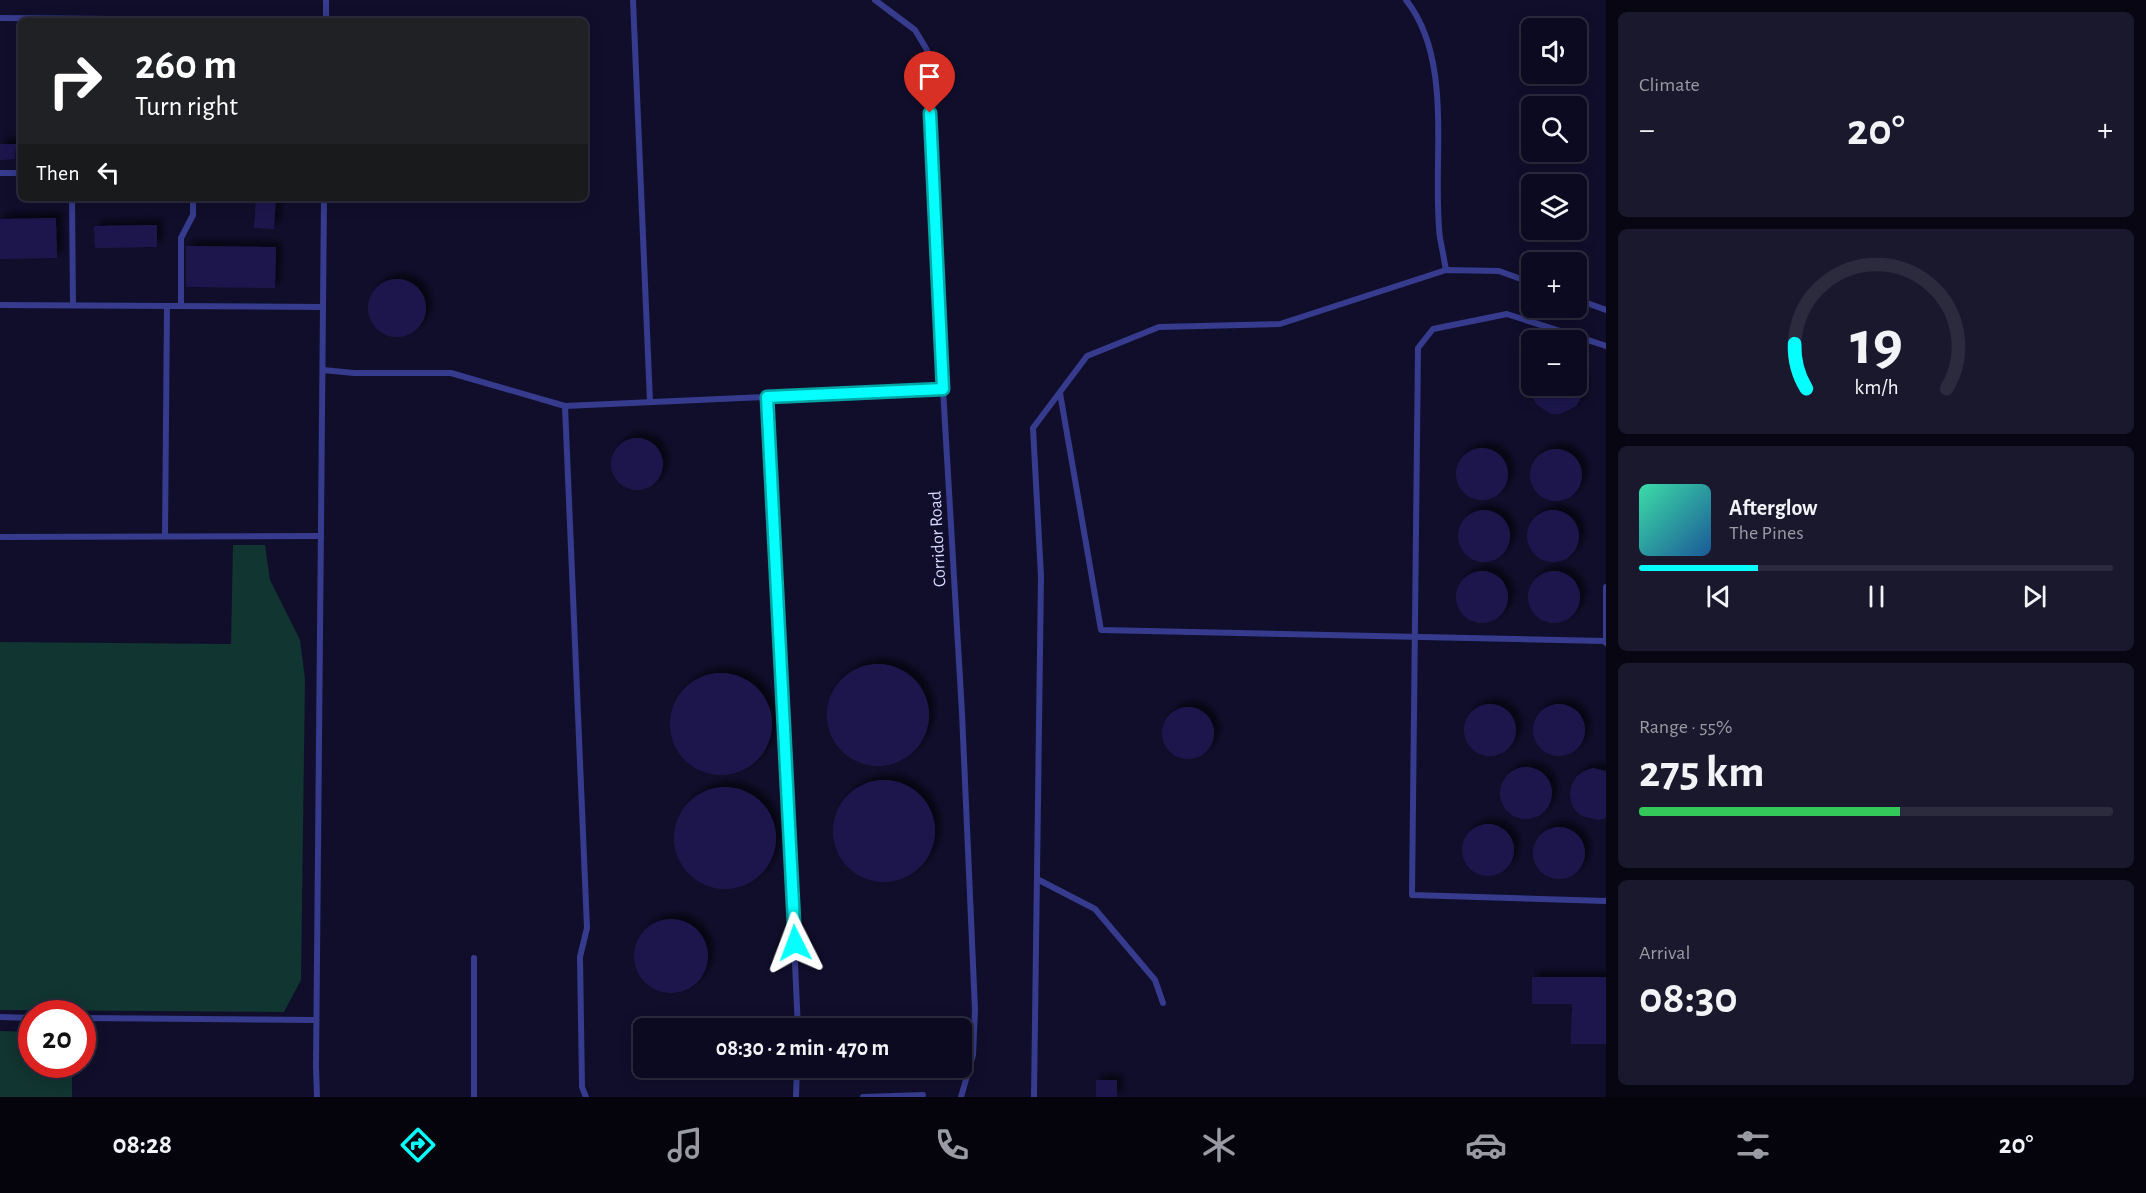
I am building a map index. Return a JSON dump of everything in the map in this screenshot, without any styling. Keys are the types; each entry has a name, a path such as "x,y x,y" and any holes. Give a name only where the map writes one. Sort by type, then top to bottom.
{"lane":[{"path":"326,0 326,18"},
{"path":"633,0 650,402"},
{"name":"Corridor Road","path":"875,0 915,30 927,50 943,389 962,713 975,1010 973,1055 961,1097"},
{"path":"1406,0 1429,44 1436,76 1440,237 1446,270"},
{"path":"0,18 18,19"},
{"path":"0,173 18,173"},
{"path":"72,201 73,305"},
{"path":"181,306 181,238 193,215 194,201"},
{"path":"318,1097 316,1020 324,201"},
{"path":"1034,1097 1041,576 1033,428 1086,357 1159,327 1280,324 1446,270 1499,271 1521,279"},
{"path":"1587,303 1606,310"},
{"path":"0,304 323,307"},
{"path":"165,536 167,306"},
{"path":"1606,346 1507,314 1432,329 1418,348 1412,895 1606,901"},
{"path":"323,370 354,373 451,373 565,406 943,389"},
{"path":"1060,393 1101,630 1605,643 1606,587"},
{"path":"767,397 798,1018"},
{"path":"565,406 587,928 580,957 582,1087 585,1097"},
{"path":"0,537 321,536"},
{"path":"1037,879 1095,909 1155,980 1163,1003"},
{"path":"474,958 474,1097"},
{"path":"0,1017 18,1018"},
{"path":"96,1018 316,1020"},
{"path":"796,1097 797,1078"},
{"path":"863,1097 923,1095"}],"green space":[{"path":"233,545 265,545 270,580 300,640 305,679 301,980 284,1012 96,1011 96,1000 18,1000 18,1010 0,1010 0,642 231,644"},
{"path":"0,1031 18,1032 18,1078 72,1078 72,1097 0,1097"}],"building":[{"path":"0,144 16,144 15,159 0,160"},
{"path":"256,201 276,201 274,229 254,228"},
{"path":"56,218 57,258 0,259 0,219"},
{"path":"157,225 157,247 95,248 94,226"},
{"path":"186,246 276,247 275,288 186,287"},
{"path":"391,279 403,279 418,287 426,302 426,314 418,329 403,337 391,337 376,329 368,314 368,302 376,287"},
{"path":"1533,396 1582,396 1576,406 1560,414 1551,414 1537,405"},
{"path":"637,438 647,440 655,446 661,454 663,464 661,474 655,482 647,488 637,490 627,488 619,482 613,474 611,464 613,454 619,446 627,440"},
{"path":"1482,448 1492,450 1500,456 1506,464 1508,474 1506,484 1500,492 1492,498 1482,500 1472,498 1464,492 1458,484 1456,474 1458,464 1464,456 1472,450"},
{"path":"1556,449 1566,451 1574,457 1580,465 1582,475 1580,485 1574,493 1566,499 1556,501 1546,499 1538,493 1532,485 1530,475 1532,465 1538,457 1546,451"},
{"path":"1484,510 1494,512 1502,518 1508,526 1510,536 1508,546 1502,554 1494,560 1484,562 1474,560 1466,554 1460,546 1458,536 1460,526 1466,518 1474,512"},
{"path":"1553,510 1563,512 1571,518 1577,526 1579,536 1577,546 1571,554 1563,560 1553,562 1543,560 1535,554 1529,546 1527,536 1529,526 1535,518 1543,512"},
{"path":"1482,571 1492,573 1500,579 1506,587 1508,597 1506,607 1500,615 1492,621 1482,623 1472,621 1464,615 1458,607 1456,597 1458,587 1464,579 1472,573"},
{"path":"1554,571 1564,573 1572,579 1578,587 1580,597 1578,607 1572,615 1564,621 1554,623 1544,621 1536,615 1530,607 1528,597 1530,587 1536,579 1544,573"},
{"path":"878,664 898,667 907,672 921,686 926,695 929,715 926,735 921,744 907,758 898,763 878,766 858,763 849,758 835,744 830,735 827,715 830,695 835,686 849,672 858,667"},
{"path":"721,673 741,676 750,681 764,695 769,704 772,724 769,744 764,753 750,767 741,772 721,775 701,772 692,767 678,753 673,744 670,724 673,704 678,695 692,681 701,676"},
{"path":"1490,704 1500,706 1508,712 1514,720 1516,730 1514,740 1508,748 1500,754 1490,756 1480,754 1472,748 1466,740 1464,730 1466,720 1472,712 1480,706"},
{"path":"1559,704 1569,706 1577,712 1583,720 1585,730 1583,740 1577,748 1569,754 1559,756 1549,754 1541,748 1535,740 1533,730 1535,720 1541,712 1549,706"},
{"path":"1188,707 1198,709 1206,715 1212,723 1214,733 1212,743 1206,751 1198,757 1188,759 1178,757 1170,751 1164,743 1162,733 1164,723 1170,715 1178,709"},
{"path":"1526,767 1536,769 1544,775 1550,783 1552,793 1550,803 1544,811 1536,817 1526,819 1516,817 1508,811 1502,803 1500,793 1502,783 1508,775 1516,769"},
{"path":"1593,768 1606,771 1606,818 1598,820 1582,816 1575,810 1570,793 1577,776"},
{"path":"884,780 904,783 913,788 927,802 932,811 935,831 932,851 927,860 913,874 904,879 884,882 864,879 855,874 841,860 836,851 833,831 836,811 841,802 855,788 864,783"},
{"path":"725,787 745,790 754,795 768,809 773,818 776,838 773,858 768,867 754,881 745,886 725,889 705,886 696,881 682,867 677,858 674,838 677,818 682,809 696,795 705,790"},
{"path":"1488,824 1498,826 1506,832 1512,840 1514,850 1512,860 1506,868 1498,874 1488,876 1478,874 1470,868 1464,860 1462,850 1464,840 1470,832 1478,826"},
{"path":"1559,827 1569,829 1577,835 1583,843 1585,853 1583,863 1577,871 1569,877 1559,879 1549,877 1541,871 1535,863 1533,853 1535,843 1541,835 1549,829"},
{"path":"671,919 685,922 697,930 705,942 708,956 705,970 697,982 685,990 671,993 657,990 645,982 637,970 634,956 637,942 645,930 657,922"},
{"path":"1532,977 1606,977 1606,1044 1571,1044 1572,1004 1532,1004"},
{"path":"1096,1080 1117,1080 1117,1097 1096,1097"}],"route":[{"path":"795,943 767,397 943,389 930,113"}]}
